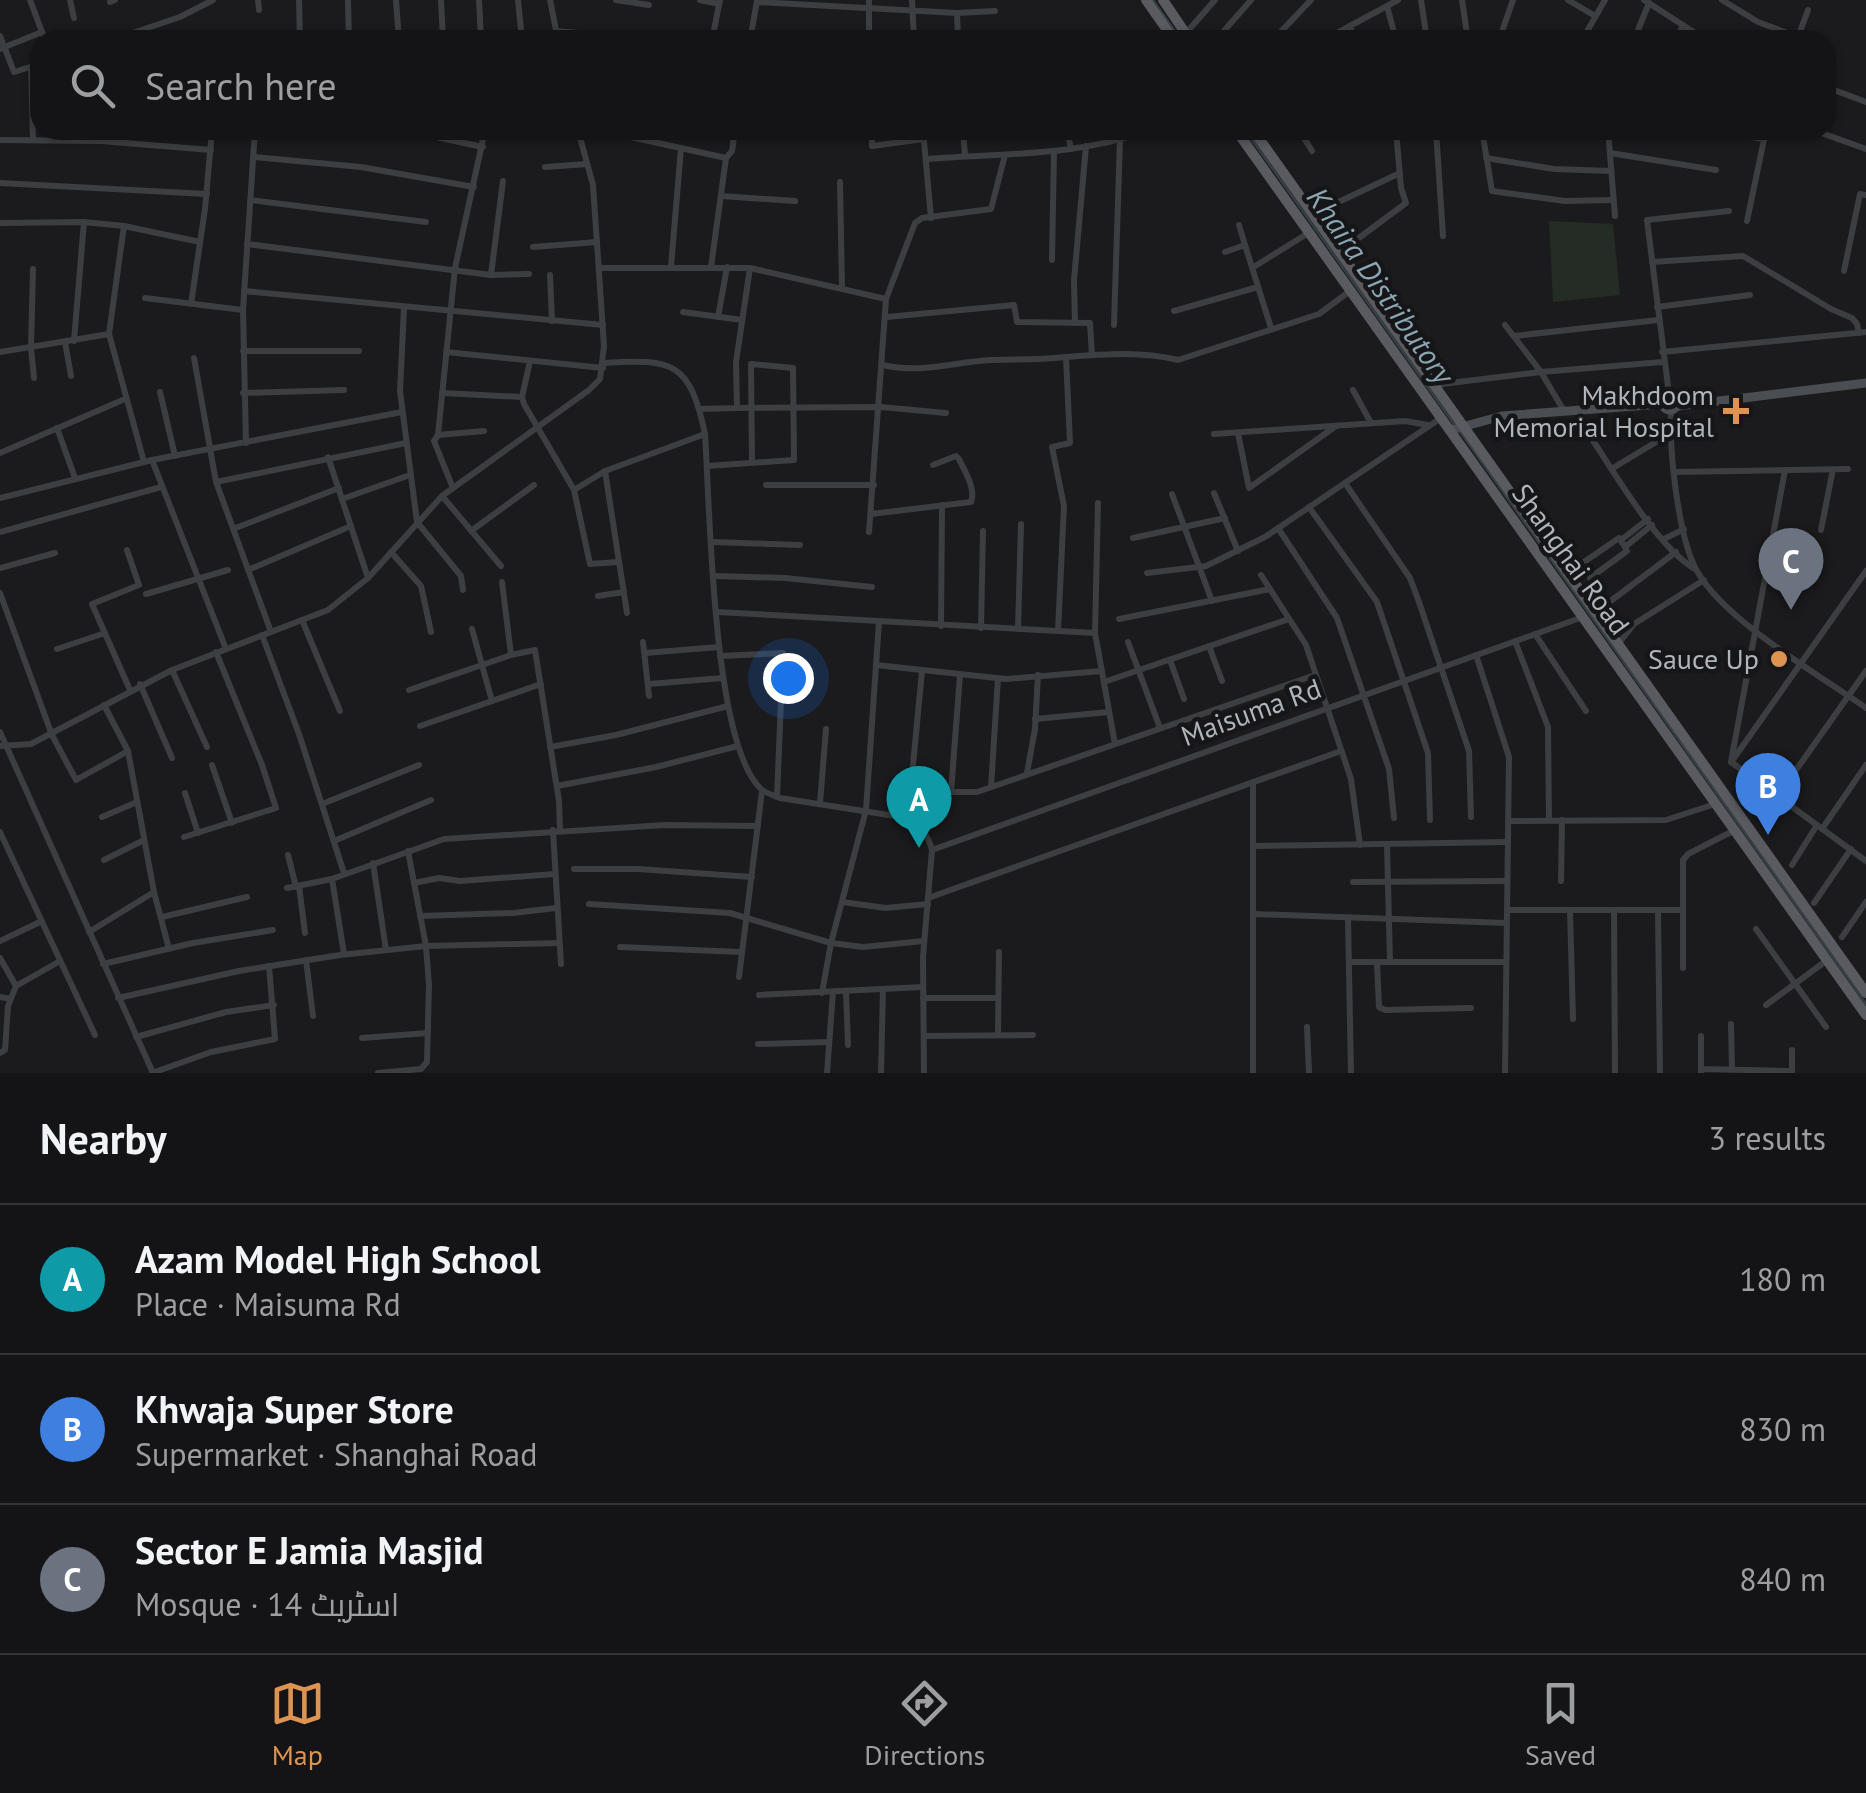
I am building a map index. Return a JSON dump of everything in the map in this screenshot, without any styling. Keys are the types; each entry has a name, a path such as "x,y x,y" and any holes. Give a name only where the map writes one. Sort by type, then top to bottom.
{"main road":[{"path":"1146,0 1167,30"},
{"path":"1163,0 1183,30"},
{"name":"Shanghai Road","path":"1243,140 1442,417 1457,427 1582,592 1590,614 1619,643 1717,796 1733,830 1750,842 1826,961 1866,1015"},
{"name":"Shanghai Road","path":"1260,140 1437,388 1457,427 1717,796 1866,993"}],"street":[{"path":"30,0 42,30"},
{"path":"70,0 74,18"},
{"path":"142,30 213,0"},
{"path":"258,0 258,10"},
{"path":"300,0 300,30"},
{"path":"348,0 349,30"},
{"path":"396,0 398,30"},
{"path":"441,0 442,30"},
{"path":"479,0 480,30"},
{"path":"518,0 521,30"},
{"path":"550,0 556,30"},
{"path":"616,0 649,5"},
{"path":"700,0 719,2 714,30"},
{"path":"1193,30 1215,0"},
{"path":"1225,30 1251,0"},
{"path":"1282,30 1311,0"},
{"path":"1343,30 1398,0"},
{"path":"1421,0 1426,30"},
{"path":"1462,0 1466,30"},
{"path":"1503,30 1513,0"},
{"path":"1568,0 1596,16"},
{"path":"1588,30 1605,0"},
{"path":"1722,0 1778,30"},
{"path":"752,30 757,1 912,4 956,13 995,12"},
{"path":"1637,30 1646,1 1691,30"},
{"path":"912,4 913,30"},
{"path":"1387,6 1393,30"},
{"path":"1800,30 1808,10"},
{"path":"956,13 957,30"},
{"path":"1681,30 1684,25"},
{"path":"1350,26 1351,30"},
{"path":"0,36 14,72 30,67"},
{"path":"2,48 30,40"},
{"path":"1836,91 1866,102"},
{"path":"1836,138 1866,149"},
{"path":"0,140 101,140 211,150"},
{"path":"191,304 212,140"},
{"path":"246,443 243,310 254,140"},
{"path":"449,140 482,147"},
{"path":"453,488 434,446 455,268 483,140"},
{"path":"3,746 31,744 52,736 140,684 328,610 368,578 442,496 589,390 604,366 603,325 592,185 581,140"},
{"path":"645,140 726,158"},
{"path":"712,267 726,158 734,140"},
{"path":"872,140 872,146 898,140"},
{"path":"924,140 932,218"},
{"path":"964,140 965,156"},
{"path":"1069,140 1071,149"},
{"path":"928,159 1054,151 1116,140"},
{"path":"1114,324 1120,140"},
{"path":"1305,140 1312,151"},
{"path":"1340,252 1406,203 1397,140"},
{"path":"1437,140 1442,236"},
{"path":"1483,140 1492,191 1565,200 1614,200"},
{"path":"1609,140 1614,216"},
{"path":"1747,221 1763,140"},
{"path":"1075,323 1074,280 1086,146"},
{"path":"672,267 681,148"},
{"path":"1052,260 1054,151"},
{"path":"1610,153 1716,170"},
{"path":"869,532 886,298 914,223 991,209 1005,155"},
{"path":"253,156 361,167 474,187"},
{"path":"1486,158 1554,169 1611,171"},
{"path":"546,166 587,164"},
{"path":"1312,214 1400,173"},
{"path":"491,275 503,181"},
{"path":"840,182 842,288"},
{"path":"0,183 207,194"},
{"path":"1844,271 1860,194 1866,195"},
{"path":"721,196 795,201"},
{"path":"250,200 426,222"},
{"path":"1695,569 1674,472 1670,404 1647,220 1729,211"},
{"path":"1854,221 1866,223"},
{"path":"0,223 84,222 200,242"},
{"path":"71,376 70,342 84,222"},
{"path":"1239,225 1272,328"},
{"path":"124,226 109,334 125,398 148,461 226,648"},
{"path":"1252,268 1310,232"},
{"path":"532,247 597,242"},
{"path":"247,244 491,275 529,274"},
{"path":"1225,252 1245,245"},
{"path":"1652,262 1743,256 1852,318 1862,333 1662,352"},
{"path":"718,317 727,267"},
{"path":"34,268 34,378"},
{"path":"599,268 750,268 886,298"},
{"path":"737,408 736,362 750,268"},
{"path":"550,275 552,321"},
{"path":"1174,311 1258,287"},
{"path":"883,365 902,370 937,369 988,360 1092,355 1154,354 1178,360 1318,314 1351,290"},
{"path":"244,291 603,325"},
{"path":"1657,307 1750,295"},
{"path":"145,298 243,310"},
{"path":"886,317 1014,305 1017,322 1090,324 1092,355"},
{"path":"404,308 400,391 416,522 461,576 463,590"},
{"path":"682,312 742,320"},
{"path":"1514,336 1658,320"},
{"path":"1505,325 1541,372 1564,411"},
{"path":"0,352 109,334"},
{"path":"243,351 359,350"},
{"path":"446,352 604,366 642,360 681,372 700,409 705,434 719,651 728,706 749,773 762,791 777,796 908,818 922,827 932,850 924,941 924,1073"},
{"path":"1058,631 1064,506 1052,447 1070,443 1066,357"},
{"path":"194,358 216,482 248,570 344,873"},
{"path":"530,362 522,397 574,490 590,564 618,562"},
{"path":"1437,388 1442,384 1541,372 1663,362"},
{"path":"707,466 752,463 794,460 793,368 751,364 752,463"},
{"path":"1457,427 1502,416 1866,384"},
{"path":"243,392 344,390"},
{"path":"1353,390 1371,423"},
{"path":"160,392 175,456"},
{"path":"442,393 522,397"},
{"path":"0,452 125,398"},
{"path":"700,409 881,407 946,413"},
{"path":"1581,410 1581,422 1650,522 1676,552 1755,630 1866,708"},
{"path":"0,498 148,461 402,412"},
{"path":"1147,572 1200,567 1238,551 1442,417"},
{"path":"1214,434 1405,421 1430,426"},
{"path":"1238,433 1250,488 1337,426"},
{"path":"57,428 75,478"},
{"path":"438,436 484,431"},
{"path":"1613,468 1671,433"},
{"path":"574,490 605,471 705,434"},
{"path":"216,482 406,443"},
{"path":"328,456 368,578"},
{"path":"871,514 971,502 973,496 956,456 933,465"},
{"path":"1821,530 1833,469"},
{"path":"1674,472 1848,469"},
{"path":"1731,762 1785,470"},
{"path":"605,471 628,613"},
{"path":"342,499 410,474"},
{"path":"1345,483 1410,578 1469,752 1471,817"},
{"path":"471,531 534,485"},
{"path":"766,485 874,485"},
{"path":"0,532 162,487"},
{"path":"233,529 339,488"},
{"path":"1172,494 1212,601"},
{"path":"1214,494 1238,551"},
{"path":"442,496 501,566"},
{"path":"1098,503 1095,633 1114,744"},
{"path":"941,626 942,506"},
{"path":"1309,507 1376,602 1428,753 1430,820"},
{"path":"1133,538 1224,518"},
{"path":"1623,544 1650,522"},
{"path":"1018,629 1021,524"},
{"path":"248,570 351,526"},
{"path":"1278,528 1338,618 1389,769 1394,818"},
{"path":"1664,539 1684,529"},
{"path":"981,628 983,531"},
{"path":"1568,573 1619,538 1627,551 1590,578"},
{"path":"712,542 800,546"},
{"path":"128,550 139,585 92,603 130,690"},
{"path":"391,552 421,586 431,632"},
{"name":"Maisuma Rd","path":"932,850 1590,614 1676,552"},
{"path":"0,568 55,553"},
{"path":"1582,566 1592,583 1582,592"},
{"path":"146,594 228,570"},
{"path":"1731,762 1866,571"},
{"path":"1261,575 1306,645 1354,797 1360,845"},
{"path":"714,576 786,578 872,587"},
{"path":"1619,643 1634,624 1704,580"},
{"path":"502,582 511,654"},
{"path":"1118,620 1270,589"},
{"path":"598,596 624,592"},
{"path":"0,593 52,736 76,780 128,751"},
{"path":"717,612 1095,633"},
{"path":"1104,682 1289,619"},
{"path":"302,620 340,711"},
{"path":"822,993 831,942 866,810 879,622"},
{"path":"472,629 492,701"},
{"path":"57,650 104,632"},
{"path":"1535,634 1586,710"},
{"path":"1515,641 1548,726 1549,820"},
{"path":"643,642 649,696"},
{"path":"1128,642 1160,728"},
{"path":"1210,646 1222,681"},
{"path":"409,690 511,654 536,650 556,786 556,908 562,964"},
{"path":"184,837 276,808 216,652"},
{"path":"645,653 783,653 777,796"},
{"path":"1476,655 1507,746 1504,1073"},
{"path":"1170,660 1184,699"},
{"path":"876,665 998,678 1102,671"},
{"path":"172,670 207,748"},
{"path":"1769,824 1780,800 1866,671"},
{"path":"908,818 922,672"},
{"path":"910,792 977,792 991,788 1315,674"},
{"path":"951,792 960,675"},
{"path":"1027,775 1038,676"},
{"path":"650,684 723,678"},
{"path":"991,788 998,678"},
{"path":"140,684 172,758"},
{"path":"420,726 540,684"},
{"path":"104,705 128,751 154,892 169,949"},
{"path":"550,746 616,735 728,706"},
{"path":"1036,719 1109,712"},
{"path":"820,804 826,729"},
{"path":"0,732 152,1073 211,1052 273,1040 274,1005 268,966"},
{"path":"556,786 738,746"},
{"path":"842,902 886,908 928,901 1341,750"},
{"path":"1731,762 1866,861"},
{"path":"212,765 232,822"},
{"path":"322,804 419,765"},
{"path":"1792,865 1866,765"},
{"path":"1253,782 1253,1073"},
{"path":"738,977 762,791"},
{"path":"185,793 198,833"},
{"path":"1508,821 1666,820 1717,796"},
{"path":"334,841 430,800"},
{"path":"102,817 137,802"},
{"path":"1561,881 1562,820"},
{"path":"294,887 332,878 444,839 665,825 758,826"},
{"path":"1683,968 1683,860 1733,830"},
{"path":"0,832 96,1035"},
{"path":"104,860 144,840"},
{"path":"1253,846 1508,842"},
{"path":"1387,844 1390,962"},
{"path":"1814,903 1851,849"},
{"path":"378,1073 425,1066 426,946 408,852"},
{"path":"288,855 305,933"},
{"path":"373,863 386,950"},
{"path":"574,869 638,868 752,877"},
{"path":"414,883 439,878 460,881 555,874"},
{"path":"332,878 344,954"},
{"path":"1353,882 1507,881"},
{"path":"90,932 154,892"},
{"path":"162,918 246,897"},
{"path":"1842,937 1866,902"},
{"path":"589,904 748,917 831,942 863,947 924,941"},
{"path":"420,916 556,908"},
{"path":"1507,910 1683,910"},
{"path":"1570,910 1573,1019"},
{"path":"1614,910 1615,1073"},
{"path":"1658,910 1660,1073"},
{"path":"1253,914 1506,923"},
{"path":"1348,919 1351,1073"},
{"path":"0,942 42,921"},
{"path":"1756,929 1826,1027"},
{"path":"103,964 272,930"},
{"path":"118,998 344,954 426,946 560,943"},
{"path":"620,947 741,952"},
{"path":"998,952 998,1036"},
{"path":"0,958 16,986"},
{"path":"306,960 312,1016"},
{"path":"0,1053 5,1050 16,986 60,961"},
{"path":"1766,1004 1826,961"},
{"path":"1350,962 1506,962"},
{"path":"1377,962 1377,999 1385,1010 1471,1008"},
{"path":"758,995 923,987"},
{"path":"881,1073 883,990"},
{"path":"827,1073 833,992"},
{"path":"846,992 848,1045"},
{"path":"0,997 11,999"},
{"path":"923,998 998,998"},
{"path":"136,1037 226,1012 274,1005"},
{"path":"1731,1024 1732,1070"},
{"path":"1307,1027 1310,1073"},
{"path":"362,1038 428,1032"},
{"path":"924,1036 1033,1035"},
{"path":"1700,1036 1701,1071 1792,1072 1792,1050"},
{"path":"758,1044 830,1042"}],"shaded area":[{"path":"1549,221 1613,224 1620,295 1553,302"}],"waterway":[{"name":"Khaira Distributory","path":"1153,0 1174,30"},
{"name":"Khaira Distributory","path":"1252,140 1454,424"},
{"name":"Khaira Distributory","path":"1459,430 1866,1004"}],"place":[{"name":"Makhdoom Memorial Hospital","path":"1736,411"},
{"name":"Sector E Jamia Masjid","path":"1791,610"},
{"name":"Sauce Up","path":"1779,659"},
{"name":"Khwaja Super Store","path":"1768,835"},
{"name":"Azam Model High School","path":"919,848"}]}
